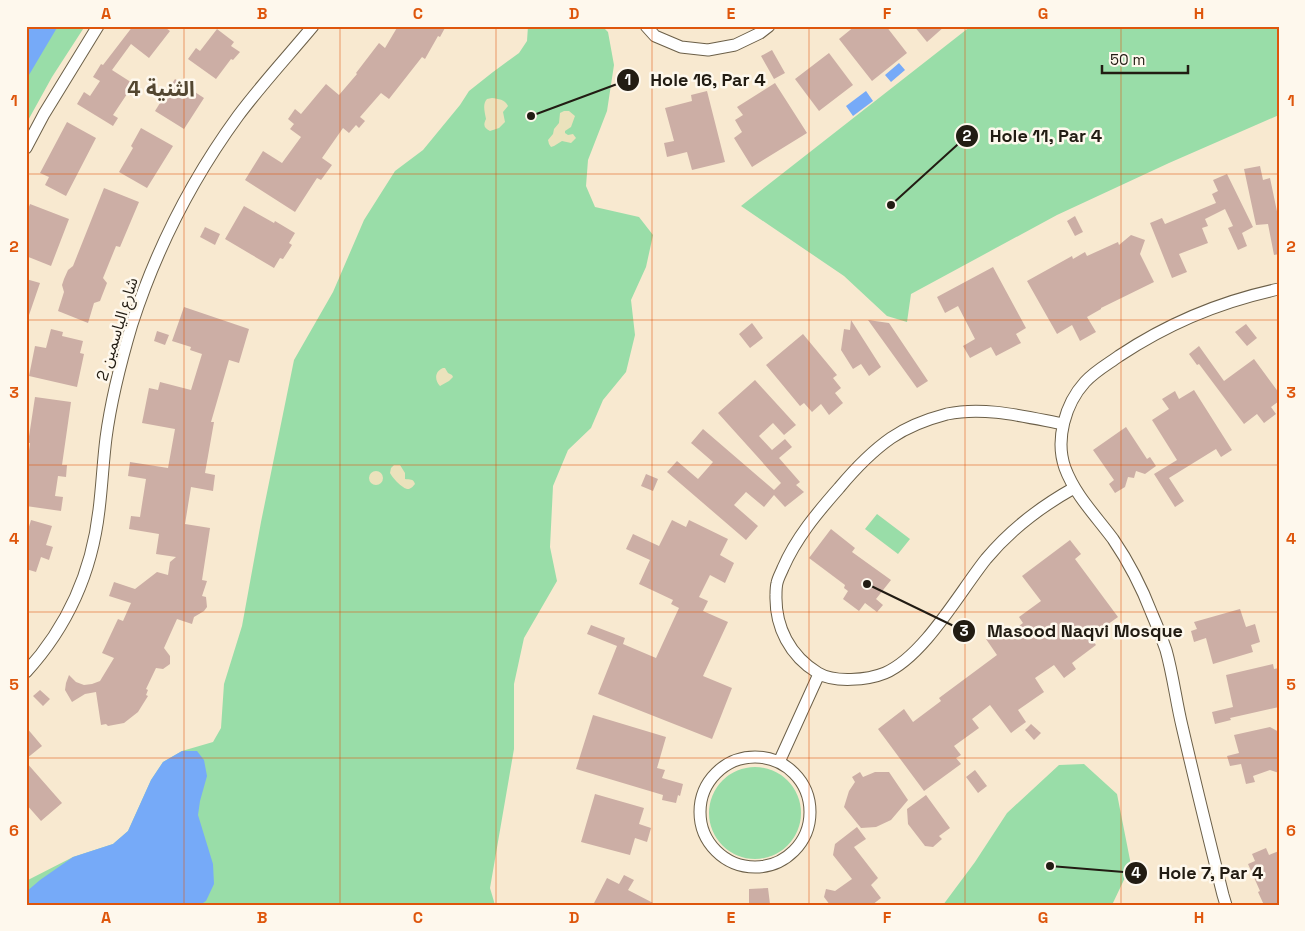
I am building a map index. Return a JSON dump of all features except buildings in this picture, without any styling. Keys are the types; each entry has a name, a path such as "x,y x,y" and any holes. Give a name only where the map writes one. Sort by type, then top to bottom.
{"street":[{"path":"26,148 44,114 98,26"},
{"name":"شارع الياسمين 2","path":"26,672 42,655 64,622 80,587 92,549 99,511 106,437 113,399 132,325 159,253 194,184 215,150 263,85 313,26"},
{"path":"646,26 655,36 681,47 708,50 735,45 760,33 769,26"},
{"path":"1226,905 1181,724 1166,650 1152,612 1134,575 1114,541 1074,488 1065,466 1061,445 1063,424 1071,403 1085,382 1100,369 1137,344 1177,324 1218,306 1279,289"},
{"path":"1063,424 1009,414 978,411 948,414 918,423 892,438 862,463 828,500 804,530 788,557 777,582 776,609 783,635 798,658 819,674 841,679 863,679 884,673 904,662 920,646 1005,537 1026,518 1074,488"},
{"path":"779,762 819,674"},
{"path":"762,757 779,762 794,772 805,787 810,805 810,823 803,840 791,854 776,864 758,868 739,866 723,858 710,845 702,828 699,810 703,792 712,776 726,765 743,758 762,757"}],"green space":[{"path":"26,26 85,26 52,77 26,124"},
{"path":"528,26 602,26 608,32 614,65 607,111 588,160 586,186 595,207 639,217 653,235 646,267 631,300 635,335 626,372 603,400 591,428 568,450 553,486 550,547 557,581 524,638 514,684 514,749 490,888 495,905 26,905 26,881 73,857 113,844 128,831 151,780 163,762 182,751 213,742 221,728 224,684 242,626 294,360 333,292 364,220 395,171 423,150 460,105 469,91 519,53 527,41"},
{"path":"971,26 1279,26 1279,115 1057,215 911,294 907,322 887,316 844,276 741,206"},
{"path":"877,514 910,539 898,554 865,529"},
{"path":"1084,764 1117,794 1131,865 1112,905 943,905 975,862 1007,813 1059,765"},
{"path":"755,767 773,770 788,780 798,795 801,813 798,831 788,846 773,856 755,859 737,856 722,846 712,831 709,813 712,795 722,780 737,770"}],"sand":[{"path":"492,98 503,101 508,106 503,112 505,122 499,128 490,131 485,126 484,106 487,99"},
{"path":"569,111 575,116 571,127 565,133 568,135 573,134 576,138 571,143 562,141 551,147 548,140 559,123 560,113"},
{"path":"443,368 453,377 440,386 436,376 438,371"},
{"path":"394,465 400,465 405,473 405,479 413,481 415,484 412,488 407,489 393,477 390,473"},
{"path":"373,471 379,471 383,478 379,485 373,485 369,481 369,475"}],"water":[{"path":"26,26 58,26 26,80"},
{"path":"899,63 905,70 891,82 885,75"},
{"path":"866,91 873,101 853,116 846,106"},
{"path":"182,751 197,751 204,760 207,776 198,815 213,864 214,884 206,901 200,905 26,905 26,892 40,880 73,857 113,844 128,831 151,780 163,762"}],"place":[{"name":"Hole 16, Par 4","path":"531,116"},
{"name":"Hole 11, Par 4","path":"891,205"},
{"name":"Masood Naqvi Mosque","path":"867,584"},
{"name":"Hole 7, Par 4","path":"1050,866"}],"district":[{"name":"الثنية 4","path":"161,88"}]}
